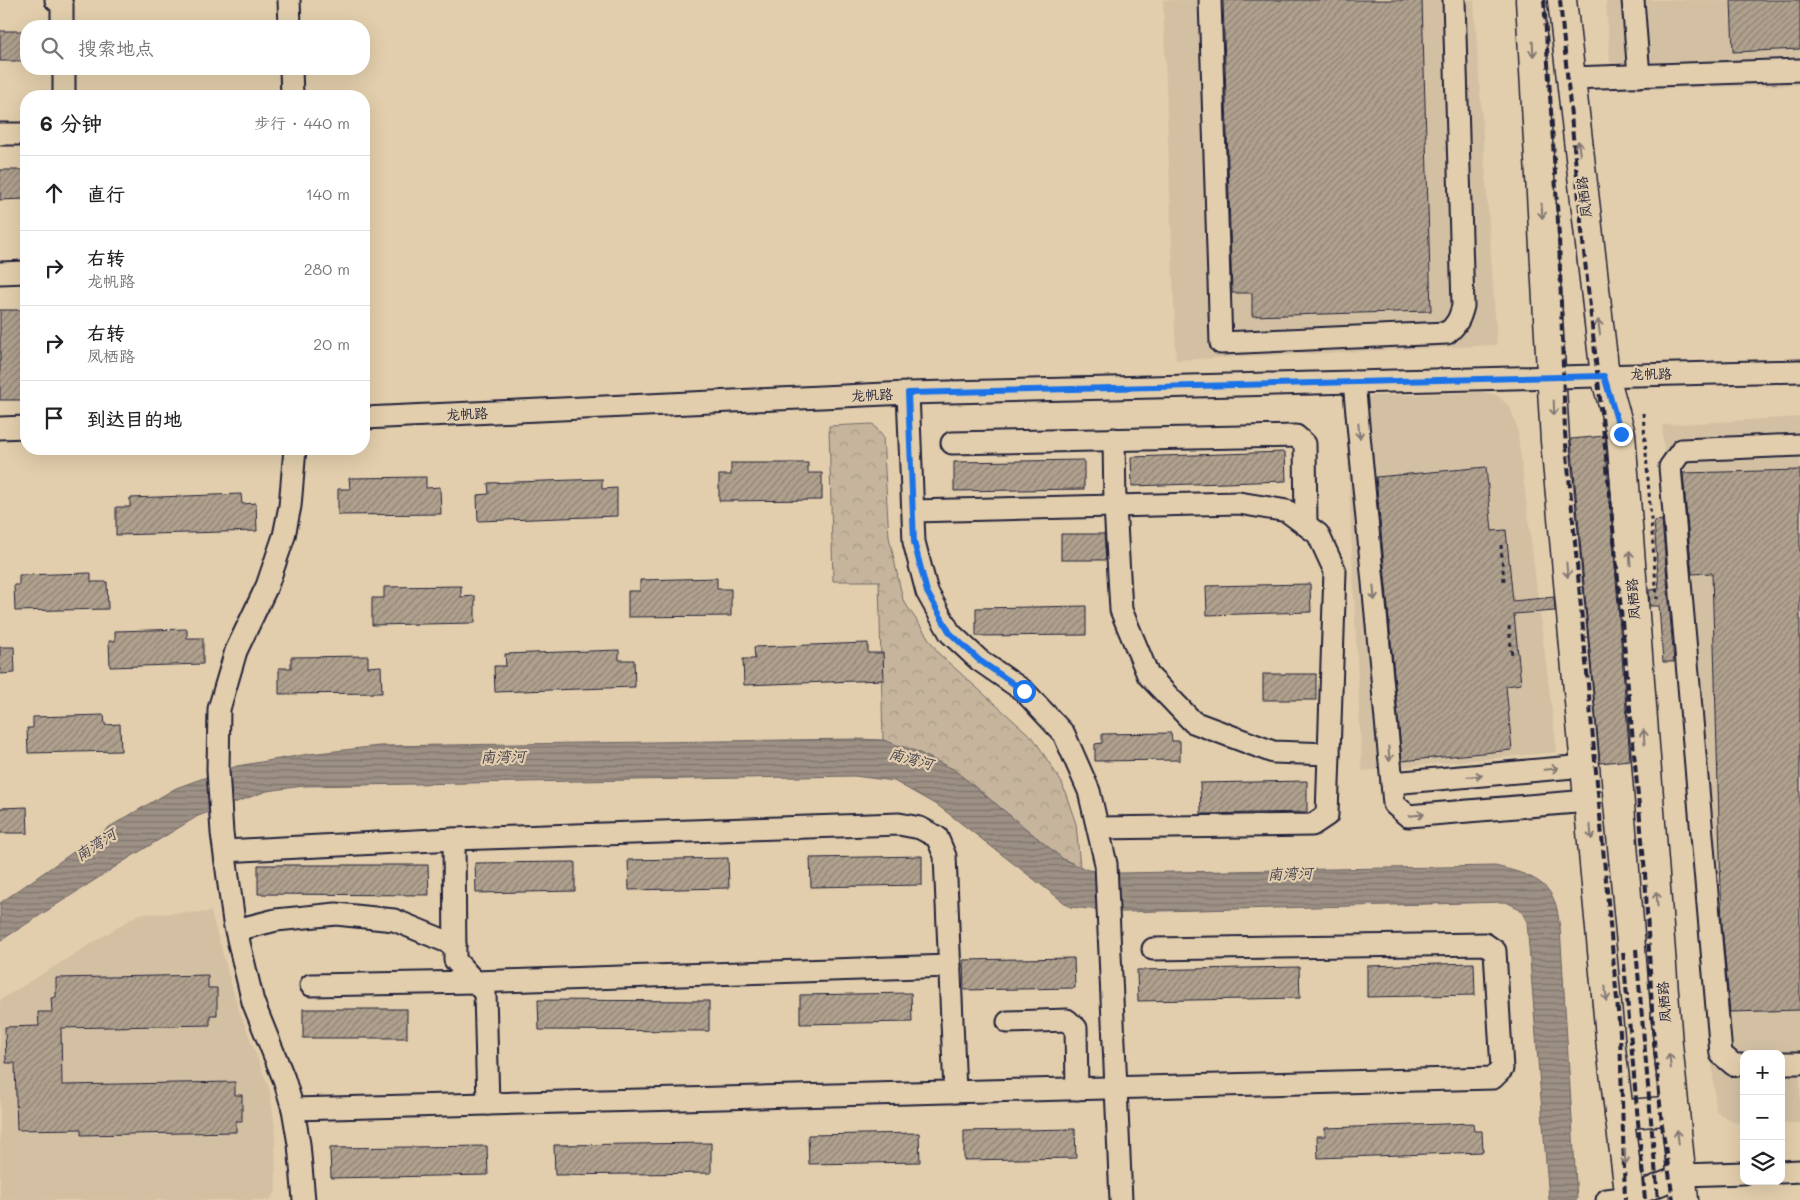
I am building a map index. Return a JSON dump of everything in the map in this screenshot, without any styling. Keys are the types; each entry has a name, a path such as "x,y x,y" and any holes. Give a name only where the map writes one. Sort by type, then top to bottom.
{"main road":[{"path":"1530,0 1555,441 1611,1048 1619,1115 1625,1199"},
{"name":"凤栖路","path":"1562,0 1604,376 1621,434 1668,1044 1683,1187"},
{"path":"1619,1115 1675,1110"}],"street":[{"path":"56,0 62,5 62,20"},
{"path":"289,0 290,20"},
{"path":"1210,0 1221,343 1447,333 1455,327 1463,306 1454,0"},
{"path":"1633,0 1639,76"},
{"path":"1571,78 1800,70"},
{"path":"64,75 64,90"},
{"path":"291,75 292,90"},
{"path":"0,134 20,134"},
{"path":"0,273 20,272"},
{"name":"龙帆路","path":"370,418 908,393 1800,370"},
{"path":"1354,382 1394,804 1408,816 1588,801"},
{"path":"908,393 914,542 927,592 950,633 979,660 1024,691 1064,734 1089,790 1106,864 1121,1200"},
{"path":"0,428 20,427"},
{"path":"952,443 1296,436 1305,444 1306,525"},
{"path":"1114,439 1115,506 1121,610 1148,675 1193,722 1273,752 1329,754"},
{"path":"1740,1064 1734,1065 1721,1054 1670,467 1682,450 1800,445"},
{"path":"294,455 290,506 284,536 267,586 236,651 220,709 218,770 223,842 236,930 253,1002 284,1079 293,1109 299,1144 304,1200"},
{"path":"913,511 1240,503 1287,511 1318,534 1335,570 1327,815 1312,825 1098,828"},
{"path":"1392,783 1585,766"},
{"path":"223,842 454,839 900,824 920,828 937,837 945,856 955,1092"},
{"path":"454,839 455,960 485,993 488,1104"},
{"path":"236,930 276,920 336,914 394,920 455,945"},
{"path":"293,1109 1493,1078 1502,1069 1495,951 1485,944 1153,949"},
{"path":"311,985 475,982 950,966"},
{"path":"1008,1022 1067,1020 1076,1028 1077,1089"},
{"path":"1785,1064 1800,1063"},
{"path":"1785,1172 1800,1171"},
{"path":"1625,1199 1740,1174"}],"path":[{"path":"1643,413 1658,609"},
{"path":"1501,545 1504,581"},
{"path":"1509,626 1512,656"}],"shaded area":[{"path":"1163,0 1474,0 1497,345 1176,360"},
{"path":"1606,0 1800,0 1800,85 1612,90"},
{"path":"1482,392 1497,395 1510,407 1517,427 1557,752 1362,771 1345,397"},
{"path":"1800,417 1800,1123 1785,1123 1785,1050 1740,1050 1740,1124 1716,1112 1662,425"},
{"path":"211,912 237,1004 270,1091 275,1128 276,1192 270,1200 0,1200 0,1000 139,914"}],"green space":[{"path":"873,424 883,437 889,537 903,600 939,654 1034,739 1062,783 1076,824 1080,867 1063,859 953,769 915,751 883,740 879,581 833,581 829,426"}],"water":[{"name":"南湾河","path":"883,740 915,751 953,769 1063,859 1088,870 1121,873 1495,866 1521,873 1537,880 1550,892 1554,900 1560,927 1577,1200 1549,1200 1527,922 1520,909 1506,902 1122,912 1070,907 940,807 894,781 854,776 303,786 267,791 198,816 0,941 0,903 111,826 176,788 237,766 309,754 379,746"}],"building":[{"path":"1223,0 1422,0 1431,311 1252,316 1252,293 1232,293"},
{"path":"1731,0 1800,0 1800,49 1733,52"},
{"path":"0,31 20,31 20,61 0,61"},
{"path":"0,170 20,170 20,199 0,200"},
{"path":"0,310 20,310 20,400 0,400"},
{"path":"1605,436 1630,760 1600,763 1571,439"},
{"path":"1285,452 1286,481 1132,486 1131,457"},
{"path":"1084,460 1084,489 954,491 954,462"},
{"path":"731,463 808,463 808,473 822,473 822,500 719,501 719,475 731,475"},
{"path":"1486,467 1492,531 1506,530 1513,601 1554,597 1555,611 1514,614 1521,684 1506,686 1512,750 1402,761 1376,477"},
{"path":"1800,470 1800,1010 1730,1012 1722,926 1712,573 1692,574 1683,473"},
{"path":"426,477 426,488 440,487 441,514 338,515 338,489 350,489 349,478"},
{"path":"602,479 602,489 617,488 617,516 478,521 477,495 489,494 488,483"},
{"path":"241,494 242,504 256,503 257,531 116,535 116,507 130,507 130,498"},
{"path":"1662,520 1674,662 1663,662 1659,606 1650,606 1649,590 1659,589 1654,521"},
{"path":"1061,534 1104,534 1106,560 1061,560"},
{"path":"91,573 91,582 107,582 108,609 15,611 14,585 19,585 19,575"},
{"path":"717,578 717,589 731,589 731,616 628,617 628,591 640,591 640,580"},
{"path":"1310,584 1311,612 1207,615 1206,586"},
{"path":"461,586 461,597 475,596 475,623 372,625 372,598 384,598 384,587"},
{"path":"1086,606 1086,635 976,636 976,608"},
{"path":"187,629 187,638 203,638 203,664 110,667 109,641 115,641 115,631"},
{"path":"868,643 868,653 883,653 884,680 744,685 743,659 755,659 754,647"},
{"path":"0,647 14,647 15,673 0,674"},
{"path":"619,650 619,660 634,660 635,687 495,692 494,666 506,666 505,654"},
{"path":"368,656 368,667 381,666 382,693 279,694 279,668 291,668 291,657"},
{"path":"1263,674 1316,674 1316,700 1263,700"},
{"path":"104,715 105,725 120,724 121,751 28,753 27,728 33,728 33,717"},
{"path":"1171,733 1172,741 1180,741 1180,760 1095,761 1095,744 1102,743 1102,734"},
{"path":"1307,781 1307,812 1201,814 1200,783"},
{"path":"27,807 28,833 0,833 0,808"},
{"path":"922,856 922,885 811,887 810,858"},
{"path":"728,858 729,888 629,890 628,860"},
{"path":"575,862 575,891 476,893 475,863"},
{"path":"258,865 428,865 429,895 258,894"},
{"path":"1074,958 1075,988 964,990 963,960"},
{"path":"1474,963 1475,995 1367,997 1367,966"},
{"path":"1299,967 1300,998 1138,1001 1137,970"},
{"path":"208,975 208,988 217,988 217,1015 210,1015 210,1025 61,1028 62,1085 235,1082 235,1095 242,1095 242,1121 236,1121 236,1132 81,1135 81,1129 17,1130 15,1063 6,1063 5,1027 39,1026 38,1012 52,1012 51,998 56,997 56,978"},
{"path":"911,993 912,1022 800,1024 800,995"},
{"path":"538,1000 709,1001 709,1031 539,1030"},
{"path":"303,1009 407,1009 407,1038 303,1038"},
{"path":"1473,1123 1474,1131 1482,1131 1483,1152 1318,1158 1317,1136 1325,1136 1325,1128"},
{"path":"1075,1129 1076,1158 964,1160 964,1131"},
{"path":"919,1133 920,1162 809,1164 808,1135"},
{"path":"711,1143 711,1173 555,1175 554,1145"},
{"path":"487,1146 488,1175 331,1178 330,1148"}],"railway":[{"path":"1544,0 1559,237 1565,433 1620,1033 1625,1200"},
{"path":"1560,0 1621,610 1645,873 1653,1029 1662,1125 1673,1200"},
{"path":"1636,949 1658,1200"},
{"path":"1623,952 1645,1200"}],"route":[{"path":"1024,691 979,660 950,633 927,592 914,542 908,393 1604,376 1621,434"}]}
